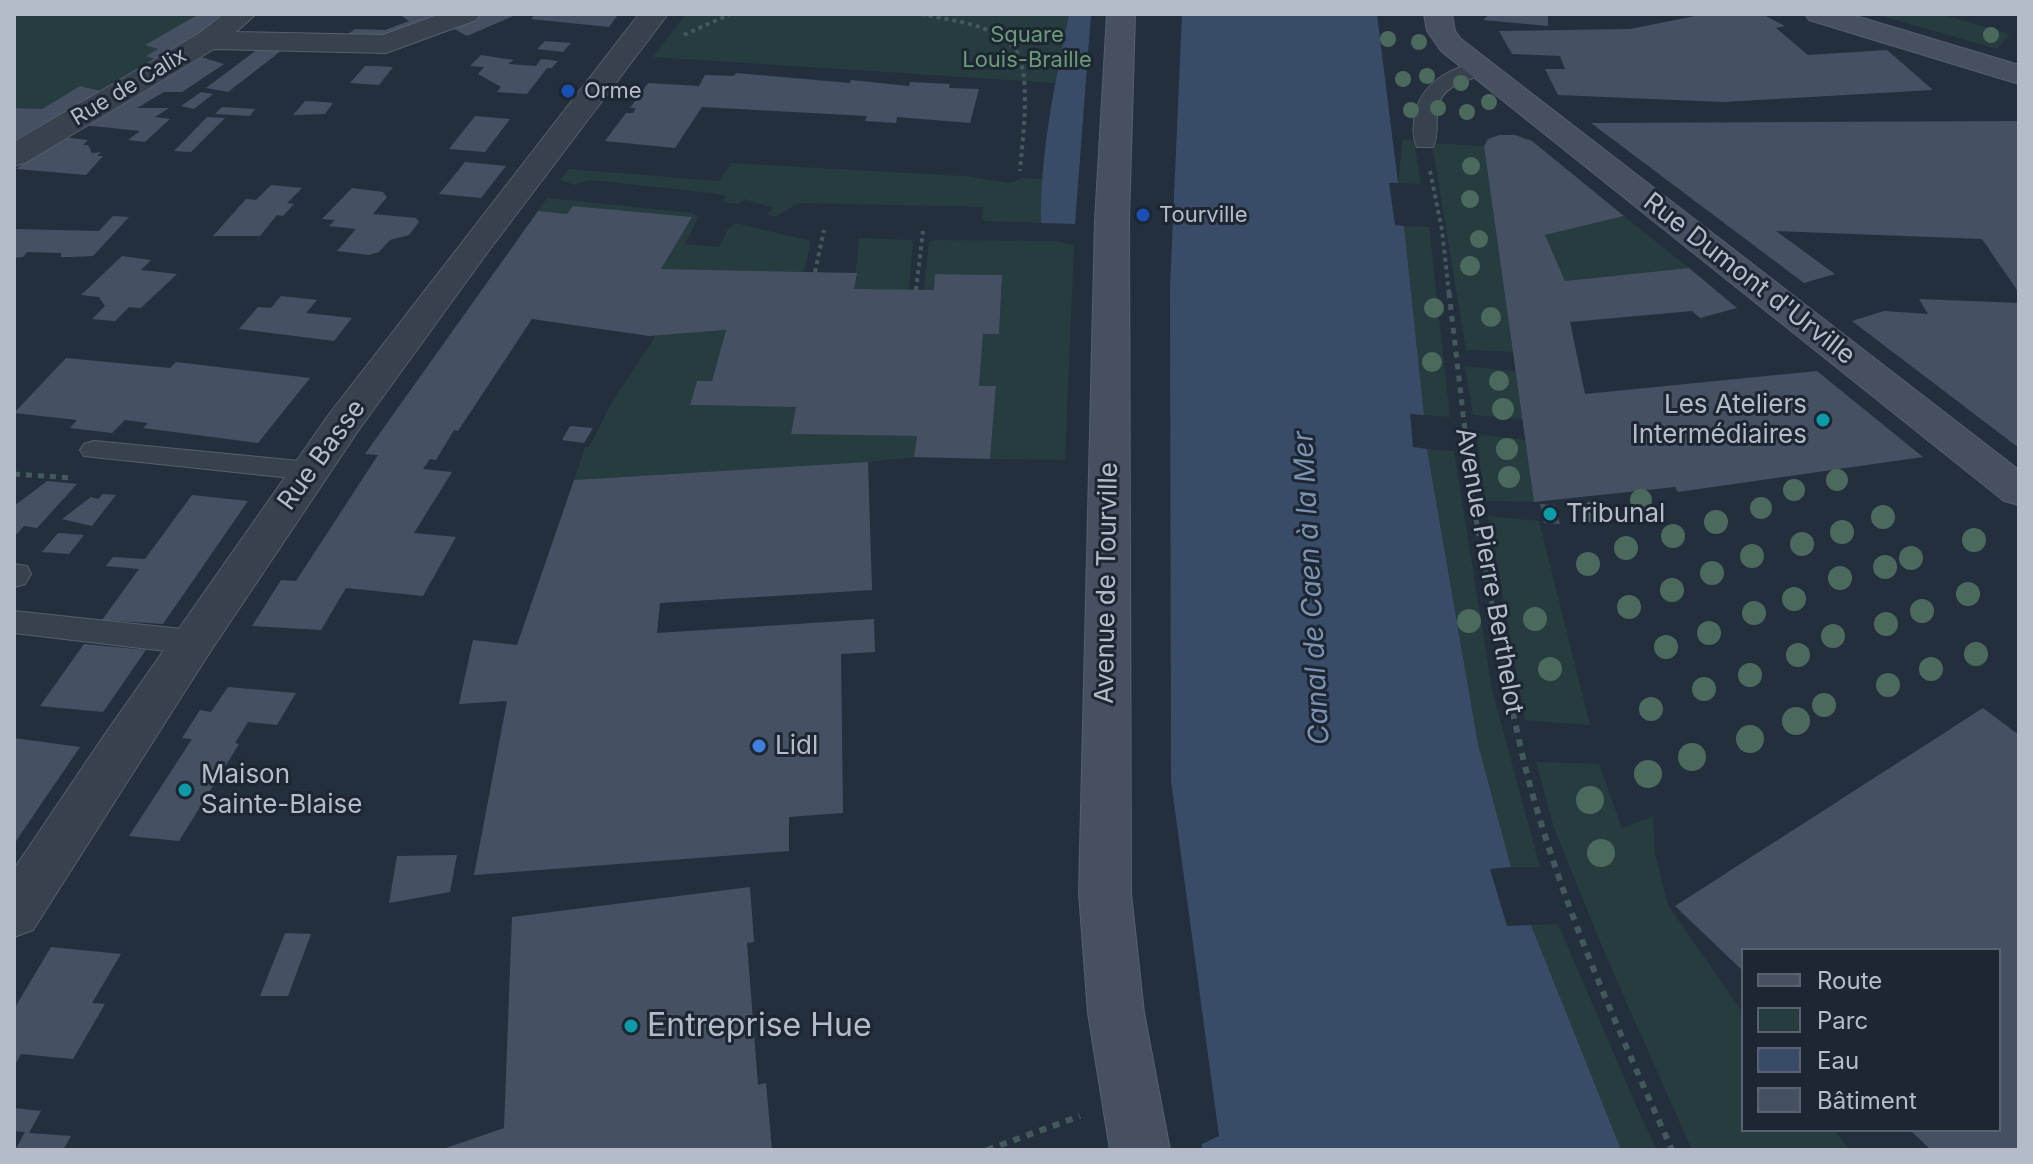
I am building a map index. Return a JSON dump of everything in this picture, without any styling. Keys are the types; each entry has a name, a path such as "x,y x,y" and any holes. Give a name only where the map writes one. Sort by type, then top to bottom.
{"street":[{"name":"Rue de Calix","path":"14,156 208,40 242,14"},
{"path":"208,40 386,44 466,14"},
{"name":"Avenue de Tourville","path":"1121,14 1112,221 1105,893 1116,1013 1140,1150"},
{"path":"1438,14 1445,38 1480,67"},
{"path":"1819,14 2019,75"},
{"name":"Rue Basse","path":"14,914 191,642 310,471 543,153 667,25"},
{"name":"Rue Dumont d'Urville","path":"1480,67 2019,491"}],"lane":[{"path":"1425,142 1422,124 1432,96 1452,76 1480,67"},
{"path":"94,450 310,471"},
{"path":"14,622 191,642"}],"path":[{"path":"667,25 705,28 730,14"},
{"path":"921,14 970,26 1015,49 1021,57 1020,171"},
{"name":"Avenue Pierre Berthelot","path":"1425,142 1442,230 1474,509 1493,622 1525,763 1572,916 1604,999 1672,1150"},
{"path":"815,272 824,230"},
{"path":"916,290 923,231"},
{"path":"14,474 35,475"},
{"path":"987,1150 1090,1113"}],"green space":[{"path":"14,14 199,14 146,45 158,49 147,56 155,59 101,91 80,86 42,109 14,108"},
{"name":"Square Louis-Braille","path":"686,14 1069,14 1055,83 653,57"},
{"path":"1874,14 1941,14 2010,34 1997,49"},
{"path":"1403,139 1414,141 1421,184 1398,183"},
{"path":"1432,143 1484,146 1513,352 1466,350"},
{"path":"731,163 964,176 1011,183 1022,178 1043,179 1041,223 986,221 982,219 983,207 798,203 776,217 767,214 773,208 745,199 738,204 722,202 726,196 712,193 590,180 574,185 560,180 569,169 719,181"},
{"path":"547,198 693,213 698,218 685,244 719,247 728,229 735,223 811,241 804,272 661,269 691,217 573,206 567,214 538,211"},
{"path":"1624,216 1689,268 1565,281 1545,235"},
{"path":"1404,226 1429,227 1450,417 1424,415"},
{"path":"859,238 913,240 909,290 854,289"},
{"path":"1055,241 1074,245 1065,460 990,459 996,387 979,386 983,334 999,333 1002,275 936,274 934,290 924,290 929,242"},
{"path":"726,330 712,381 697,381 690,405 796,407 791,434 917,436 914,457 574,480 585,447 589,447 612,402 655,337 649,336"},
{"path":"1465,366 1516,371 1523,419 1473,415"},
{"path":"1477,434 1526,440 1534,502 1484,501"},
{"path":"1427,449 1454,451 1492,690 1540,867 1511,867 1478,744"},
{"path":"1488,516 1539,521 1590,725 1525,720"},
{"path":"1536,762 1599,764 1622,828 1653,816 1655,854 1668,905 1741,1010 1741,1132 1836,1132 1850,1150 1692,1150 1606,956 1554,828"},
{"path":"1558,924 1657,1150 1621,1150 1613,1135 1531,925"}],"water":[{"path":"1069,14 1091,14 1075,224 1041,223 1046,144"},
{"name":"Canal de Caen à la Mer","path":"1182,14 1377,14 1398,183 1389,183 1395,225 1404,226 1424,415 1410,414 1413,447 1427,449 1478,744 1511,867 1490,869 1507,926 1531,925 1621,1150 1202,1150 1202,1144 1219,1136 1171,781 1170,287"}],"building":[{"path":"199,14 230,14 155,59 146,56 158,49 145,45"},
{"path":"399,14 450,14 389,41 341,39 355,29 385,30 409,21"},
{"path":"477,14 518,14 467,36 447,25"},
{"path":"536,14 617,16 609,27 531,19"},
{"path":"1490,14 1548,14 1548,26 1483,20"},
{"path":"1705,14 1762,14 1785,26 1776,28 1808,55 1887,50 1933,90 1723,102 1558,95 1545,69 1565,69 1560,56 1512,54 1499,31 1630,29"},
{"path":"545,41 571,43 563,52 537,49"},
{"path":"266,43 290,44 228,92 206,88"},
{"path":"481,55 514,60 508,64 536,66 541,59 558,61 552,68 547,68 527,94 497,92 501,87 478,74 484,67 470,66"},
{"path":"201,57 224,64 182,92 164,92 137,108 169,108 155,117 170,119 145,142 128,140 140,131 83,125"},
{"path":"365,66 393,67 379,85 350,83"},
{"path":"736,73 850,83 851,80 909,86 910,82 950,84 949,88 979,89 970,123 897,117 896,123 865,121 867,116 702,107 675,148 605,141 626,113 633,113 636,108 630,108 648,83 699,86 705,75 734,76"},
{"path":"80,86 101,91 14,141 14,108 42,109"},
{"path":"201,92 213,94 194,109 181,106"},
{"path":"305,101 333,103 325,114 293,115"},
{"path":"222,107 255,109 250,116 215,114"},
{"path":"475,116 510,119 485,152 449,149"},
{"path":"207,117 225,118 191,152 174,151"},
{"path":"2019,121 2019,293 1982,239 1776,231 1835,274 1804,283 1591,123"},
{"path":"1515,135 1532,141 1624,216 1545,235 1565,281 1689,268 1737,308 1700,318 1692,311 1570,322 1585,394 1817,371 1923,457 1678,492 1675,487 1534,502 1484,146 1488,139"},
{"path":"61,137 88,140 83,145 88,145 92,153 101,152 97,156 103,156 86,175 16,169"},
{"path":"465,162 506,166 481,198 439,194"},
{"path":"271,185 302,188 287,203 294,204 283,216 277,215 260,236 213,236 246,199 256,200"},
{"path":"352,188 383,192 387,197 373,214 416,218 419,222 409,235 390,240 379,252 369,255 337,251 356,229 329,226 335,220 322,219"},
{"path":"573,206 692,217 661,269 857,273 854,289 934,290 935,274 1002,275 999,334 983,334 979,386 996,386 990,459 914,457 917,436 791,434 796,407 690,405 697,381 712,381 726,330 649,336 532,319 458,431 454,430 436,460 430,459 423,469 452,472 414,533 456,537 423,596 346,588 321,630 252,626 281,580 296,581 378,455 365,454 538,211 567,214"},
{"path":"113,216 129,217 93,256 61,257 61,253 27,252 23,257 14,258 14,229 99,231"},
{"path":"122,256 151,260 141,270 177,274 141,308 129,307 115,321 92,319 105,306 99,297 81,295"},
{"path":"281,296 317,300 306,313 352,318 334,341 239,329 258,307 271,308"},
{"path":"1919,299 2019,303 2019,448 1852,321 1884,311 1928,314"},
{"path":"66,358 170,368 176,362 310,378 258,443 143,428 148,423 125,420 112,433 70,428 77,420 14,413"},
{"path":"570,426 593,428 584,443 562,440"},
{"path":"868,462 872,590 660,603 657,633 874,619 875,652 841,654 843,813 789,817 789,851 474,875 507,701 459,704 473,640 517,645 574,480"},
{"path":"47,481 77,484 37,528 24,526 14,537 14,506"},
{"path":"103,494 116,495 92,526 62,519 91,497 98,499"},
{"path":"192,495 248,501 163,624 102,620 139,569 106,566 113,557 145,559"},
{"name":"Tribunal","path":"1540,504 1555,505 1560,524 1544,523"},
{"path":"58,533 84,535 69,554 42,552"},
{"path":"84,644 146,650 103,712 40,706"},
{"name":"Maison Sainte-Blaise","path":"228,687 296,693 277,725 248,722 235,743 239,744 179,841 129,836 192,739 182,738 200,710 211,712"},
{"path":"1983,708 2019,735 2019,1150 1931,1150 1912,1132 2001,1132 2001,948 1741,948 1741,969 1675,906"},
{"path":"14,738 80,747 14,844"},
{"path":"457,855 450,892 389,903 397,856"},
{"name":"Entreprise Hue","path":"750,887 754,942 747,943 758,1085 766,1083 772,1150 440,1150 504,1128 512,917"},
{"path":"285,933 311,934 288,996 260,996"},
{"path":"51,947 121,954 92,1003 105,1004 73,1059 21,1054 14,1066 14,1009"},
{"path":"14,1108 41,1111 29,1133 71,1136 63,1150 15,1150 25,1132 14,1131"}],"place":[{"name":"Orme","path":"568,91"},
{"name":"Tourville","path":"1143,215"},
{"name":"Les Ateliers Intermédiaires","path":"1823,420"},
{"name":"Tribunal","path":"1550,514"},
{"name":"Lidl","path":"759,746"},
{"name":"Maison Sainte-Blaise","path":"185,790"},
{"name":"Entreprise Hue","path":"631,1026"}]}
